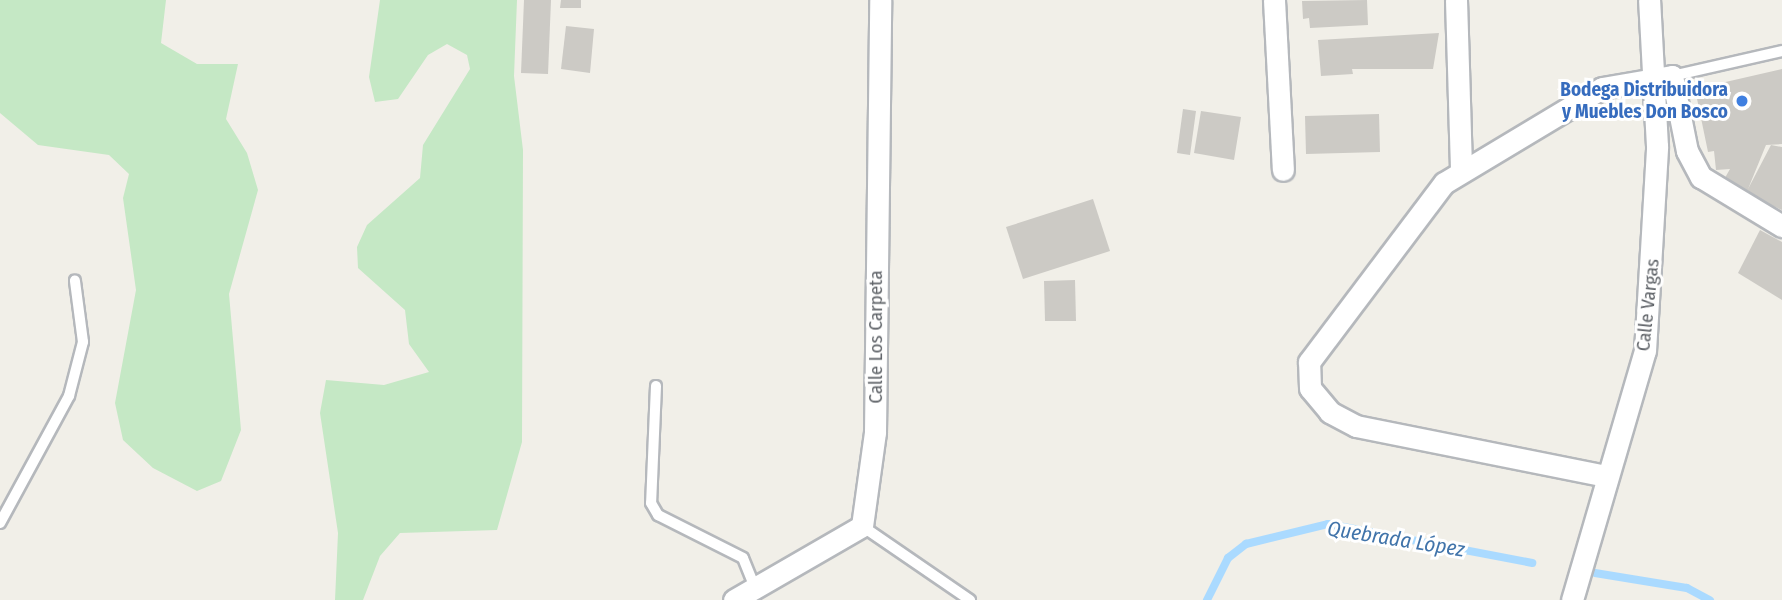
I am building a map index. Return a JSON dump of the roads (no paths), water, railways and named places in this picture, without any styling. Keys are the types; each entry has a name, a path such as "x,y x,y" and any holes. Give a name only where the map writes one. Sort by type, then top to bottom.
{"street":[{"name":"Calle Los Carpeta","path":"862,526 876,432 880,0"},
{"path":"1274,0 1283,170"},
{"path":"1457,0 1461,169"},
{"name":"Calle Vargas","path":"1572,600 1606,476 1645,351 1653,286 1657,146 1650,76 1649,0"},
{"path":"1606,476 1356,426 1330,412 1310,388 1309,362 1429,198 1461,169 1602,88 1650,76 1672,76 1687,151 1701,177 1782,226"},
{"path":"734,600 862,526"}],"lane":[{"path":"1672,76 1782,51"},
{"path":"0,523 69,396 83,342 75,281"},
{"path":"656,386 651,503 658,515 743,558 755,588"},
{"path":"862,526 970,600"}],"waterway":[{"name":"Quebrada López","path":"1207,600 1228,558 1246,544 1328,524 1532,563"},
{"name":"Quebrada López","path":"1595,573 1687,588 1710,600"}],"place":[{"name":"Bodega Distribuidora y Muebles Don Bosco","path":"1742,101"}]}
